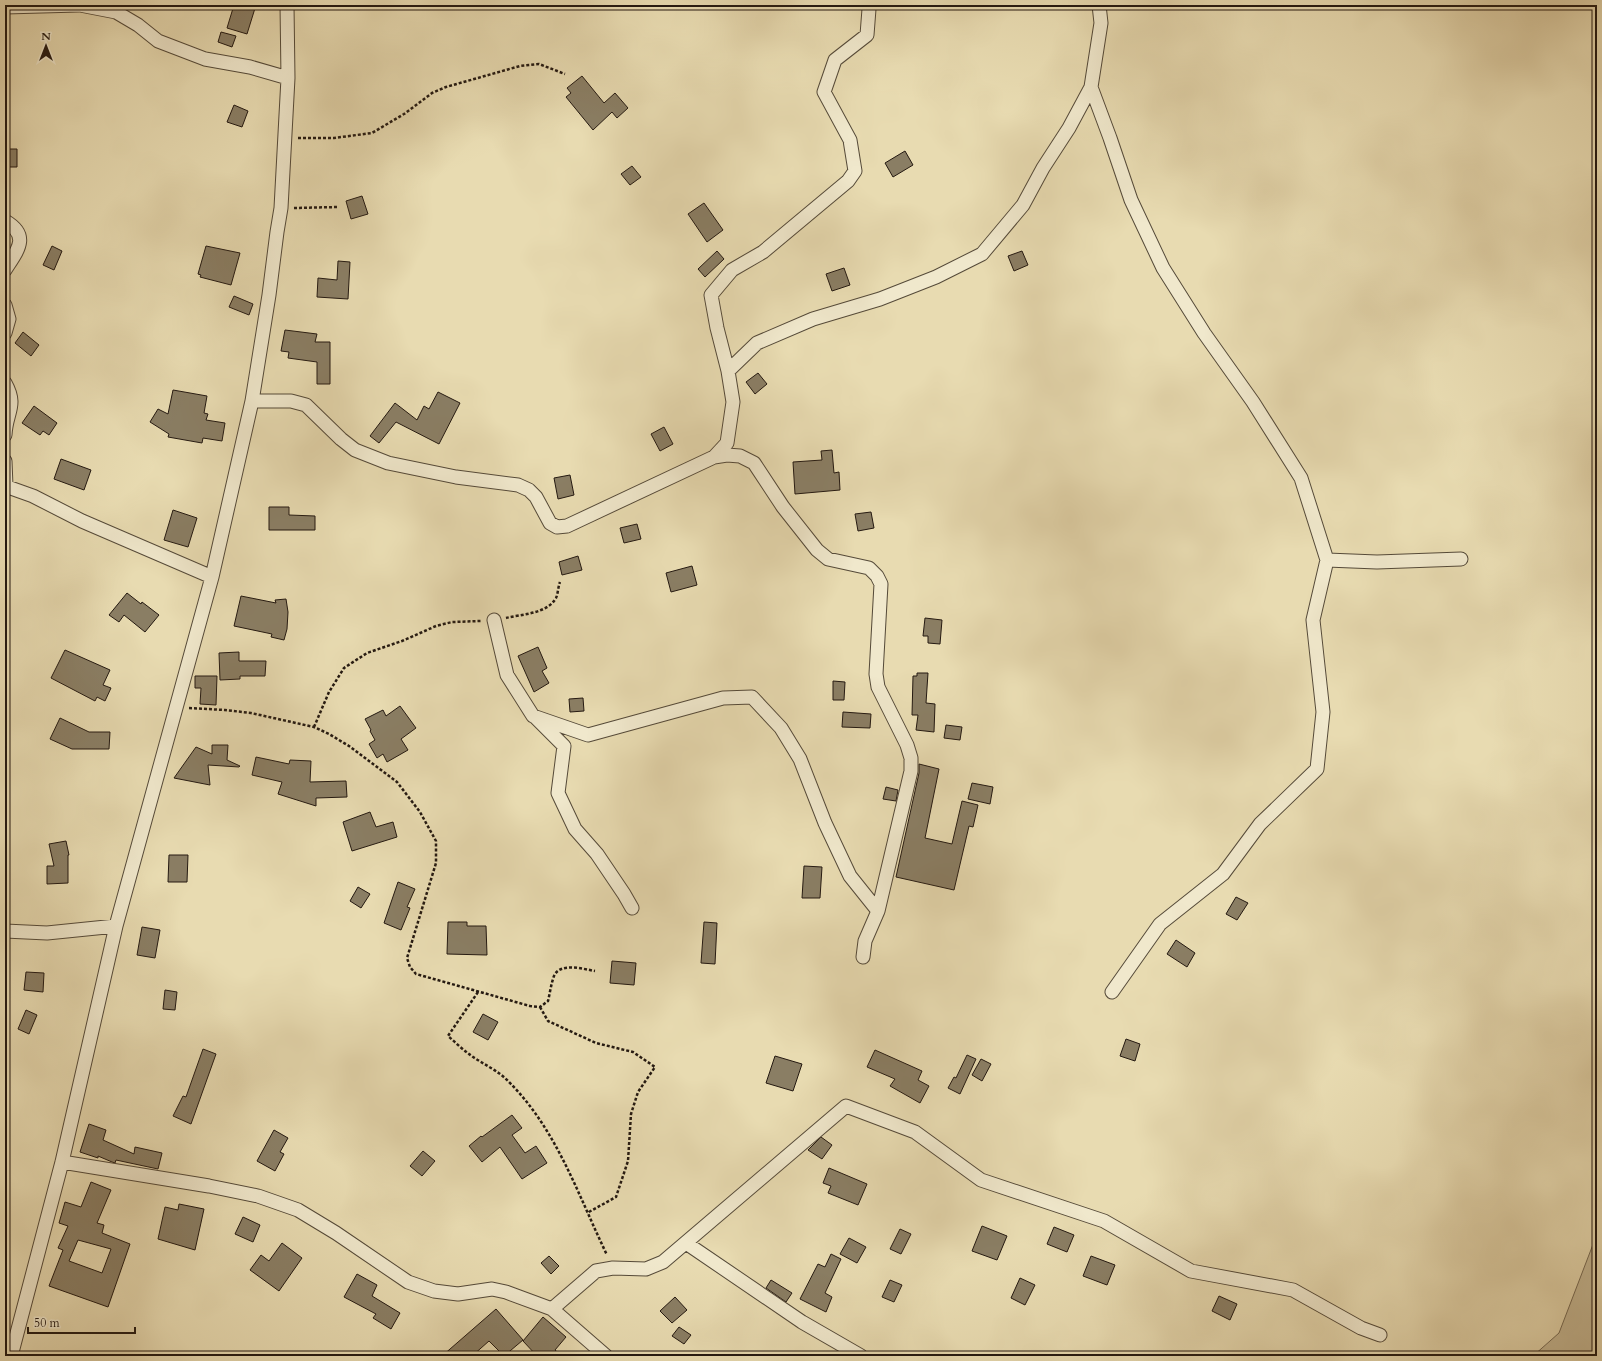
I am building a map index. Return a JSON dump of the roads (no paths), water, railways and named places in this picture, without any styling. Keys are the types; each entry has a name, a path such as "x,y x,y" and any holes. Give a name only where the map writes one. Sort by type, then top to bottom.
{"street":[{"path":"5,7 15,8 80,5 116,12 138,25 158,41 205,59 250,67 288,78"},
{"path":"11,1356 62,1162 116,926 212,577 252,401 270,295 281,208 288,78 287,5"},
{"path":"728,371 757,343 813,318 880,299 936,277 982,254 1023,205 1043,168 1069,128 1091,87 1101,24 1099,5"},
{"path":"714,458 727,443 733,402 728,371 717,328 712,295 732,270 763,252 848,181 855,171 850,140 824,92 835,60 867,35 869,10"},
{"path":"1091,87 1131,200 1163,268 1204,332 1253,402 1301,478 1327,560 1313,620 1323,712 1317,769 1260,824 1223,874 1160,924 1112,992"},
{"path":"5,221 11,224 19,232 20,237 15,254 5,270"},
{"path":"5,305 10,319 5,333"},
{"path":"5,383 10,391 12,401 9,415 5,423 5,435"},
{"path":"252,401 290,401 306,405 341,440 355,450 388,463 456,477 518,485 529,490 536,497 550,523 557,527 567,526 714,458 727,455 740,456 754,463 783,507 816,550 828,559 869,568 877,576 881,584 876,674 878,687 906,745 911,758 911,771 878,910 865,941 863,956"},
{"path":"5,461 5,486 33,496 82,521 212,577"},
{"path":"1327,560 1377,562 1462,559"},
{"path":"494,620 507,675 533,716 564,746 558,793 575,829 597,854 632,908"},
{"path":"533,716 588,735 723,698 752,697 781,728 800,759 825,823 850,876 878,910"},
{"path":"5,931 47,933 116,926"},
{"path":"552,1309 596,1272 613,1268 646,1269 663,1262 846,1106 915,1132 981,1180 1104,1221 1191,1271 1293,1290 1361,1328 1380,1335"},
{"path":"62,1162 209,1186 258,1196 298,1210 336,1233 408,1282 434,1291 458,1294 492,1289 506,1292 552,1309 606,1356"},
{"path":"686,1243 802,1322 861,1356"}]}
